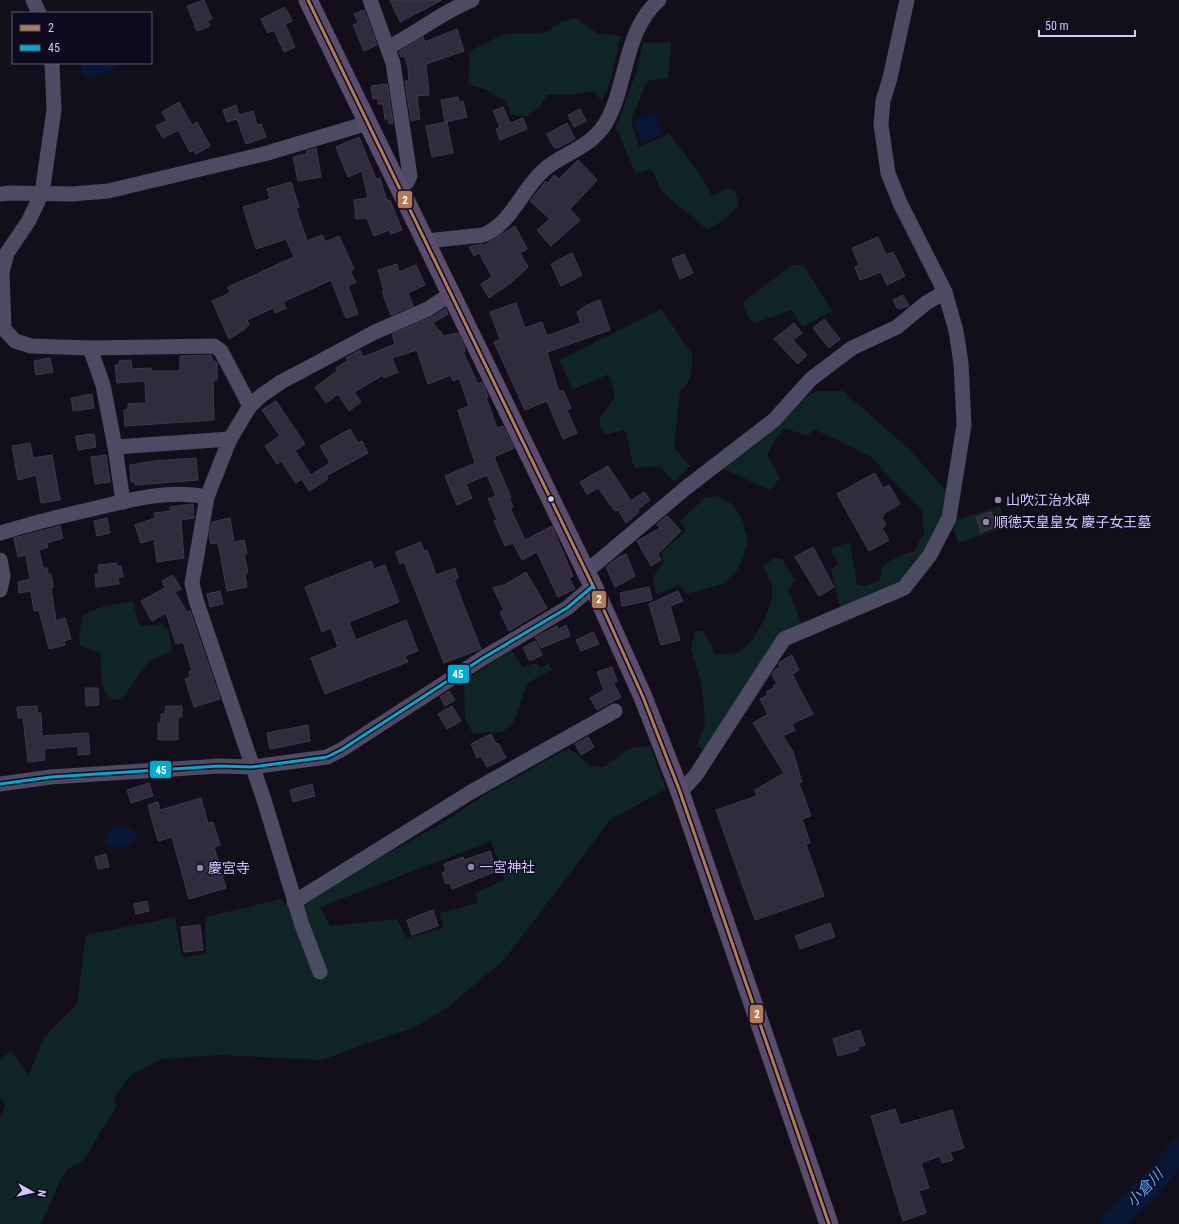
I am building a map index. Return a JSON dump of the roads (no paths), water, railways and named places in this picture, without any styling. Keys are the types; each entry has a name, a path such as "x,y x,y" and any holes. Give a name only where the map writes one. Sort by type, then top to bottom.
{"main road":[{"path":"308,0 400,186 590,579 643,697 679,789 829,1224"}],"street":[{"path":"33,0 39,12"},
{"path":"370,0 394,63 410,176 407,182 400,186"},
{"path":"389,47 408,38 453,7 472,0"},
{"path":"426,241 483,235 490,232 502,223 545,169 593,138 604,124 613,106 640,24 653,5 659,0"},
{"path":"679,789 687,785 696,775 784,639 904,588 930,555 949,518 964,425 962,363 956,331 945,292 900,203 888,173 881,125 883,101 907,0"},
{"path":"52,64 54,110 42,193 28,222 8,253 2,272 4,329 15,341 31,346 90,348 214,346 221,351 250,406"},
{"path":"0,194 72,194 108,191 264,154 368,123"},
{"path":"0,784 50,777 219,766 252,767 327,757 341,750 484,658 567,608 590,579 687,487 774,420 811,379 852,348 897,327 926,303 945,292"},
{"path":"320,972 294,902 252,767 196,600 192,583 207,497 230,439 250,406 262,395 281,382 375,332 428,309 452,293"},
{"path":"90,348 103,385 115,447 123,502"},
{"path":"115,447 230,439"},
{"path":"0,534 36,522 156,496 195,495 207,497"},
{"path":"0,560 3,568 0,590"},
{"path":"294,902 471,792 615,711"}],"water":[{"path":"83,64 117,64 105,74 97,76 88,77 82,72"},
{"path":"653,114 657,116 662,131 660,135 644,141 640,139 634,122 636,119"},
{"path":"115,825 130,827 137,834 137,839 125,847 107,846 105,839 110,829"}],"waterway":[{"name":"小倉川","path":"1111,1224 1149,1187 1179,1151"}],"place":[{"name":"山吹江治水碑","path":"998,500"},
{"name":"順徳天皇皇女 慶子女王墓","path":"986,522"},
{"name":"一宮神社","path":"471,867"},
{"name":"慶宮寺","path":"200,868"}]}
